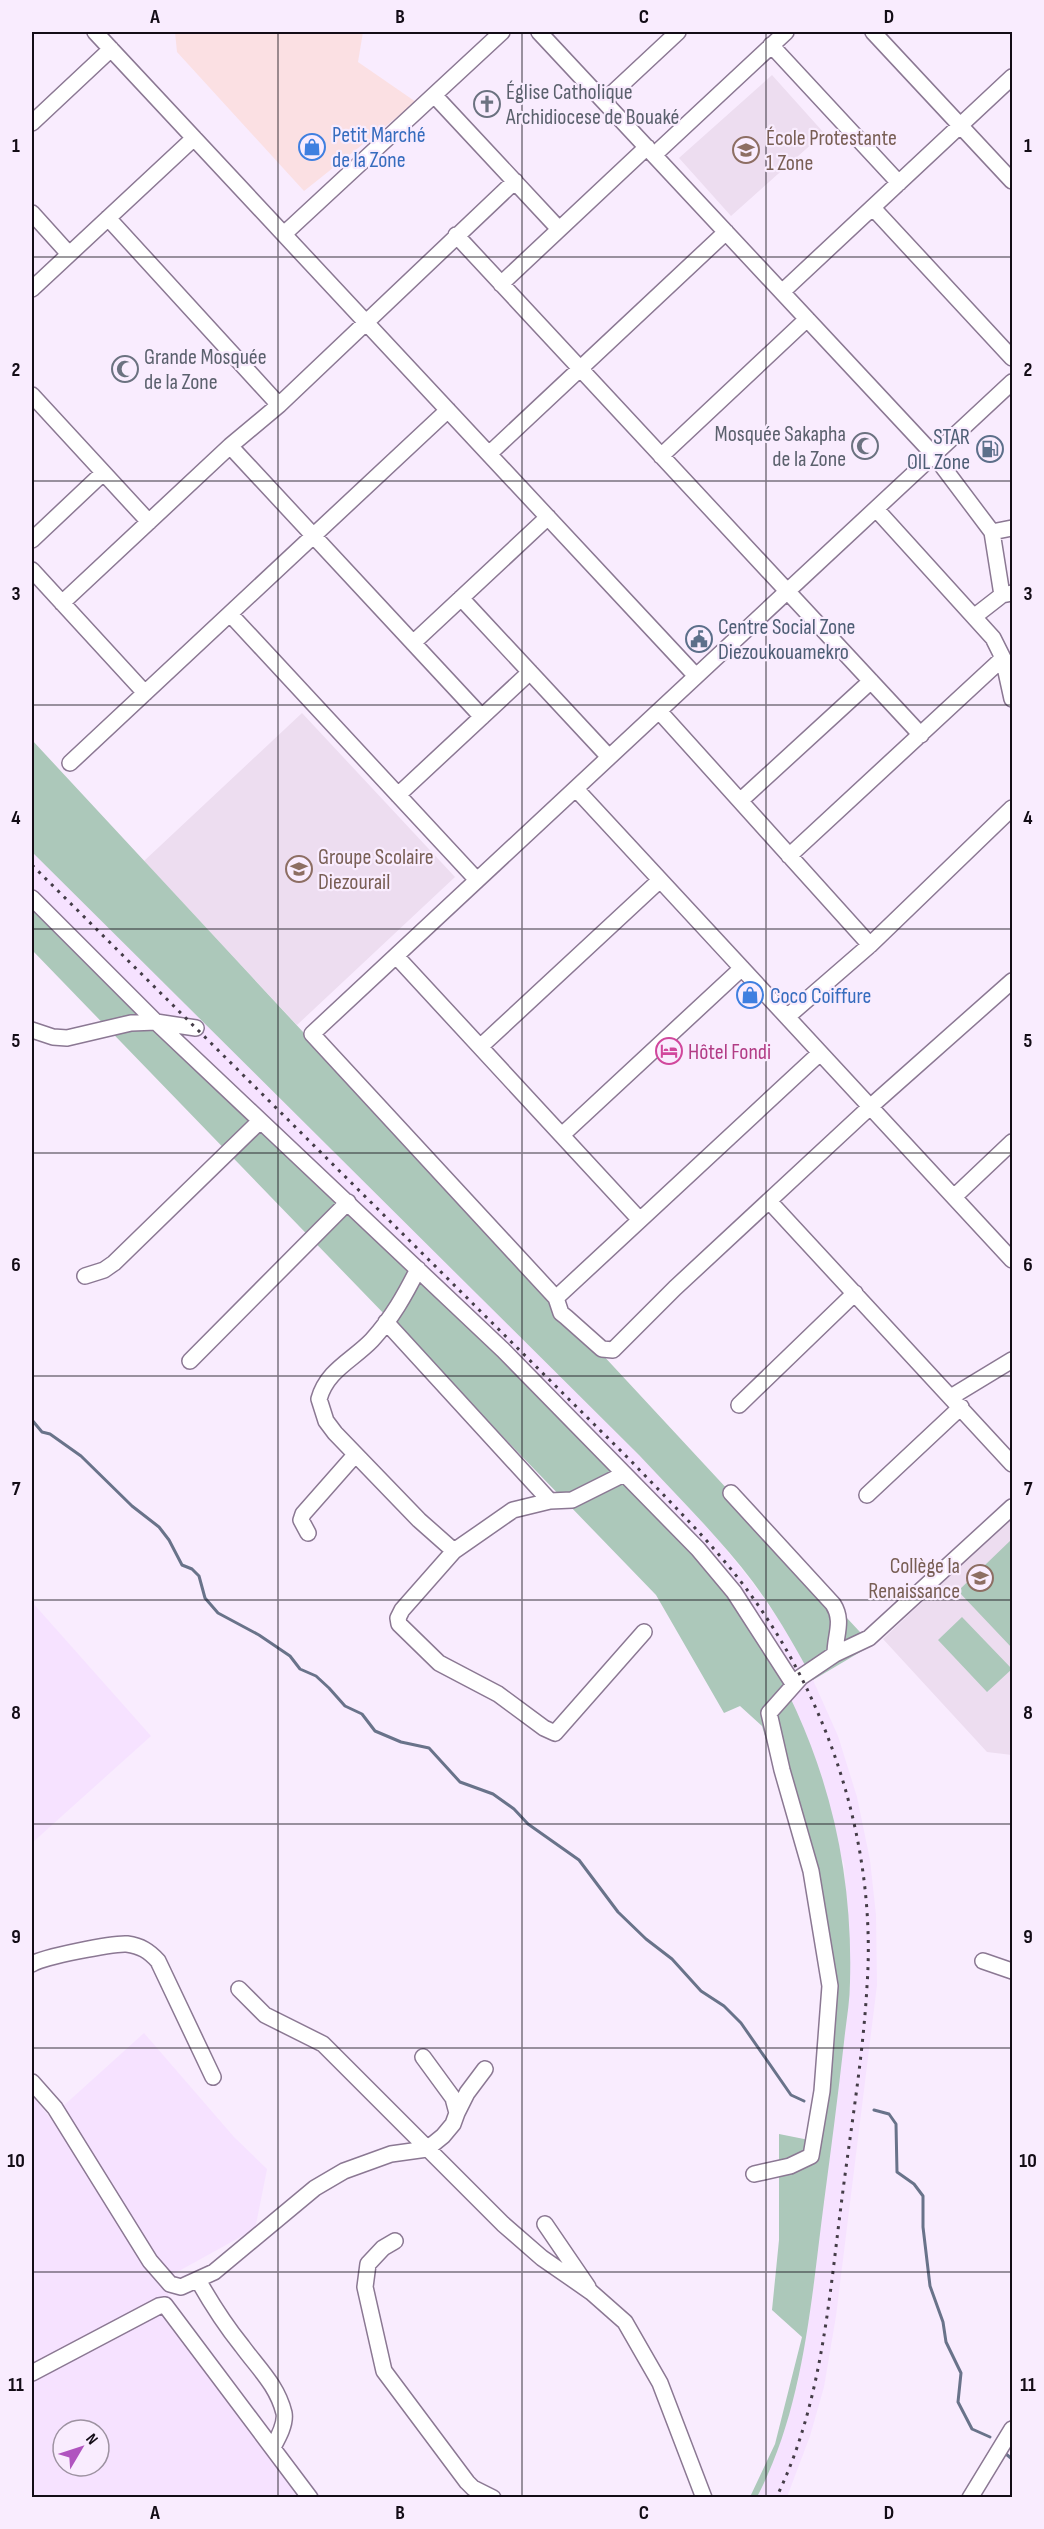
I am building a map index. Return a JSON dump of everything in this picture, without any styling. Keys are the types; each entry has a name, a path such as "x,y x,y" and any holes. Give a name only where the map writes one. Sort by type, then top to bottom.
{"street":[{"path":"95,32 696,676"},
{"path":"284,234 502,32"},
{"path":"539,32 934,455 992,532 1007,594 975,616"},
{"path":"604,101 678,32"},
{"path":"501,284 560,229 786,32"},
{"path":"873,32 1012,181"},
{"path":"771,45 899,183"},
{"path":"32,123 111,49"},
{"path":"782,292 1012,77"},
{"path":"434,94 560,229"},
{"path":"32,289 194,138"},
{"path":"62,603 230,446 279,405 367,323 514,181"},
{"path":"873,208 1012,358"},
{"path":"32,213 69,254"},
{"path":"108,218 279,405"},
{"path":"489,454 726,232"},
{"path":"456,236 921,735"},
{"path":"662,456 807,319"},
{"path":"1012,381 312,1034 556,1298 561,1313 602,1349 613,1350 870,1107 1012,981"},
{"path":"32,396 149,522"},
{"path":"70,763 448,410"},
{"path":"230,446 482,717"},
{"path":"32,540 103,473"},
{"path":"876,509 993,638 1003,658 1012,699"},
{"path":"413,643 548,517"},
{"path":"992,532 1012,528"},
{"path":"32,570 145,693"},
{"path":"461,598 609,757"},
{"path":"230,614 477,880"},
{"path":"789,856 1003,658"},
{"path":"398,795 530,672"},
{"path":"740,801 871,681"},
{"path":"659,711 870,945"},
{"path":"576,789 1012,1260"},
{"path":"787,1017 870,945 1012,808"},
{"path":"480,1047 660,880"},
{"path":"32,898 156,1022 503,1350 698,1549 734,1592 794,1684"},
{"path":"396,956 640,1220"},
{"path":"562,1136 742,968"},
{"path":"32,1030 53,1037 67,1038 131,1023 156,1022 196,1028"},
{"path":"556,1298 820,1053"},
{"path":"85,1276 104,1270 114,1263 260,1121"},
{"path":"954,1197 1012,1142"},
{"path":"770,1201 1012,1464"},
{"path":"190,1361 348,1202"},
{"path":"418,1269 399,1307 370,1342 330,1377 319,1399 326,1420 355,1455 419,1520 454,1551"},
{"path":"739,1405 855,1293"},
{"path":"386,1323 550,1501"},
{"path":"867,1495 956,1402 1012,1360"},
{"path":"308,1533 301,1520 303,1514 355,1455"},
{"path":"624,1474 572,1500 550,1501 513,1510 454,1551 402,1610 398,1618 399,1624 439,1663 498,1694 555,1732 644,1632"},
{"path":"731,1493 833,1604 839,1614 835,1654"},
{"path":"754,2174 790,2166 811,2156 827,2043 830,1986 811,1871 782,1770 769,1713 801,1677 835,1654 869,1638 1012,1507"},
{"path":"32,1964 38,1960 62,1954 125,1944 148,1950 158,1961 213,2077"},
{"path":"983,1961 1012,1971"},
{"path":"239,1989 264,2015 323,2044 503,2224 542,2258 591,2292 625,2322 660,2383 704,2498"},
{"path":"423,2056 453,2098 457,2113"},
{"path":"32,2082 55,2108 150,2261 170,2284 181,2287 214,2272 315,2188 344,2171 391,2154 427,2149 453,2124 467,2093 485,2069"},
{"path":"546,2224 591,2292"},
{"path":"395,2241 383,2248 368,2264 365,2287 384,2371 467,2482 473,2488 493,2498"},
{"path":"198,2280 210,2302 243,2348 265,2372 274,2388 285,2415 281,2432 273,2447"},
{"path":"32,2373 159,2306 165,2305 310,2498"},
{"path":"970,2498 1012,2429"}],"shaded area":[{"name":"Petit Marché de la Zone","path":"175,32 363,32 358,62 416,102 304,191 177,52"},
{"name":"École Protestante 1 Zone","path":"772,75 824,133 731,216 679,158"},
{"name":"Groupe Scolaire Diezourail","path":"302,713 455,877 297,1025 144,861"},
{"path":"32,852 639,1455 716,1537 752,1582 787,1631 813,1680 838,1736 857,1797 870,1860 876,1915 877,1985 836,2316 824,2387 810,2436 787,2497 757,2497 785,2428 798,2381 810,2312 850,1983 844,1863 620,1474 32,890"},
{"name":"Collège la Renaissance","path":"1012,1517 1012,1755 987,1752 883,1639"},
{"path":"32,1602 151,1736 32,1843"},
{"path":"144,2033 234,2137 267,2169 255,2229 159,2282 321,2497 32,2497 32,2095 50,2118"}],"green space":[{"path":"32,740 872,1645 813,1680 785,1630 753,1582 726,1549 639,1455 32,852"},
{"path":"32,890 678,1534 719,1581 760,1642 785,1687 806,1733 823,1780 836,1828 845,1878 850,1990 815,2277 803,2353 785,2427 773,2463 757,2497 750,2497 775,2444 802,2337 772,2310 779,2240 779,2134 809,2140 827,1978 812,1898 762,1726 740,1706 724,1713 656,1595 32,950"},
{"path":"1012,1539 1012,1648 958,1591"},
{"path":"962,1617 1012,1669 987,1692 938,1640"}],"waterway":[{"path":"32,1420 42,1432 50,1434 81,1456 132,1506 159,1527 169,1540 182,1565 192,1569 199,1576 205,1598 218,1613 259,1635 290,1656 300,1669 316,1676 345,1706 362,1714 375,1731 401,1742 429,1748 460,1782 493,1794 514,1809 528,1824 579,1860 618,1912 646,1939 672,1959 701,1991 724,2006 741,2023 791,2095 804,2101"},
{"path":"874,2110 889,2114 896,2124 897,2172 914,2184 923,2196 923,2227 930,2286 943,2322 946,2342 961,2373 958,2402 972,2429 990,2437"},
{"path":"1006,2454 1012,2459"}],"railway":[{"path":"32,865 632,1462 690,1523 732,1570 775,1631 801,1677 823,1725 841,1776 855,1827 864,1880 868,1933 867,1986 860,2066 828,2312 814,2389 804,2426 792,2463 776,2498"}],"place":[{"name":"Église Catholique Archidiocese de Bouaké","path":"487,104"},
{"name":"Petit Marché de la Zone","path":"312,147"},
{"name":"École Protestante 1 Zone","path":"746,150"},
{"name":"Grande Mosquée de la Zone","path":"125,369"},
{"name":"Mosquée Sakapha de la Zone","path":"865,446"},
{"name":"STAR OIL Zone","path":"990,449"},
{"name":"Centre Social Zone Diezoukouamekro","path":"699,639"},
{"name":"Groupe Scolaire Diezourail","path":"299,869"},
{"name":"Coco Coiffure","path":"750,995"},
{"name":"Hôtel Fondi","path":"669,1051"},
{"name":"Collège la Renaissance","path":"980,1578"}]}
